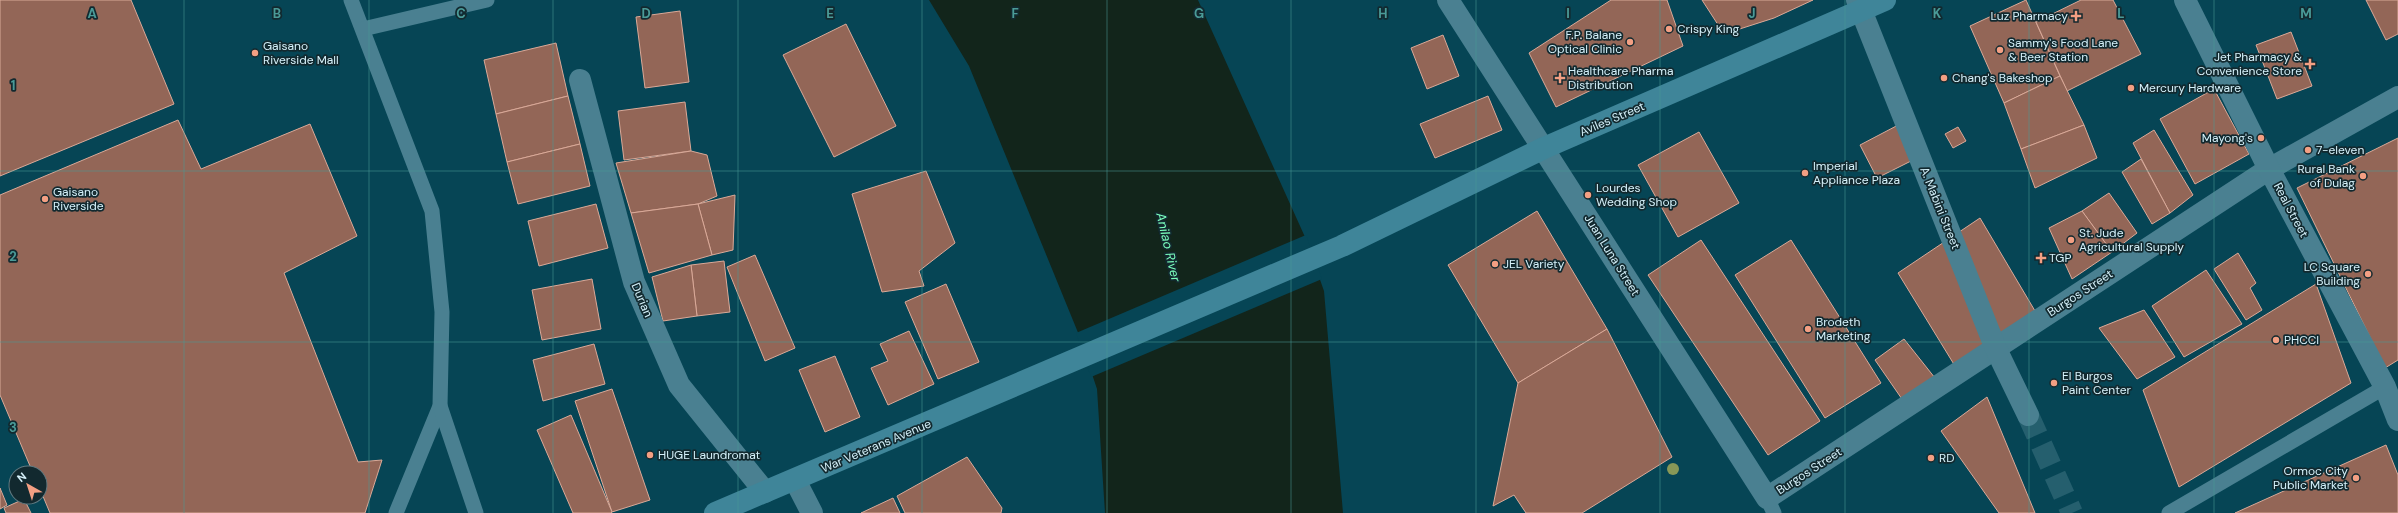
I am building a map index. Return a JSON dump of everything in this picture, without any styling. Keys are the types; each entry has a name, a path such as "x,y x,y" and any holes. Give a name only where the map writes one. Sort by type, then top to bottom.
{"main road":[{"name":"Aviles Street","path":"1342,246 1544,148 1860,5 1885,0"},
{"name":"War Veterans Avenue","path":"715,513 1342,246"}],"street":[{"name":"Juan Luna Street","path":"1448,0 1544,148 1770,505"},
{"name":"Real Street","path":"2185,0 2269,169 2385,387 2398,420"},
{"name":"A. Mabini Street","path":"1860,5 1996,349 2028,415"},
{"name":"Durian","path":"580,80 634,282 679,385 765,492"},
{"name":"Burgos Street","path":"1770,505 1996,349 2269,169 2398,97"},
{"path":"795,480 812,513"}],"lane":[{"path":"351,0 432,211 442,312 440,406 476,513"},
{"path":"363,29 487,0"},
{"path":"2169,513 2385,387"},
{"path":"396,513 440,406"}],"water":[{"name":"Anilao River","path":"929,0 1198,0 1305,237 1324,291 1343,513 1105,513 1097,389 1079,335 969,66"}],"pier":[{"path":"1306,235 1322,279 1091,377 1076,333"}],"building":[{"path":"0,0 131,0 174,104 0,176"},
{"path":"1611,0 1667,0 1683,46 1556,107 1529,53"},
{"path":"1702,0 1813,0 1774,18 1724,34"},
{"path":"2026,0 2060,76 2004,103 1970,26"},
{"path":"2081,0 2113,0 2141,54 2067,91 2036,22"},
{"path":"2366,0 2398,0 2398,34 2386,40"},
{"path":"680,11 689,82 645,88 636,17"},
{"path":"846,24 896,126 834,157 783,55"},
{"path":"2291,32 2312,86 2277,99 2256,45"},
{"path":"1443,35 1459,76 1427,89 1411,48"},
{"path":"556,43 568,96 496,114 484,60"},
{"path":"2060,76 2084,125 2021,149 2004,103"},
{"path":"2214,89 2249,154 2195,184 2160,119"},
{"path":"568,96 580,144 507,162 496,114"},
{"path":"1488,96 1502,130 1435,158 1420,124"},
{"path":"685,102 691,151 624,160 618,111"},
{"path":"178,120 201,169 310,124 357,236 284,273 358,462 382,460 365,513 50,513 47,505 48,505 48,465 30,465 0,395 0,195"},
{"path":"1902,123 1919,157 1877,178 1860,145"},
{"path":"2084,125 2097,158 2035,188 2021,149"},
{"path":"1958,127 1966,141 1953,148 1945,134"},
{"path":"2154,130 2193,195 2170,213 2133,143"},
{"path":"1699,132 1739,203 1678,237 1638,165"},
{"name":"LC Square Building","path":"2398,138 2398,360 2385,368 2297,188"},
{"path":"580,144 590,186 518,204 507,162"},
{"path":"691,151 707,155 717,196 698,204 631,213 616,163"},
{"path":"2141,159 2170,213 2152,224 2122,172"},
{"path":"926,171 955,243 919,271 924,286 882,292 852,194"},
{"path":"2109,193 2137,233 2112,252 2082,211"},
{"path":"735,195 733,250 712,255 698,204"},
{"path":"596,204 608,248 539,266 528,221"},
{"path":"698,204 712,255 649,273 631,213"},
{"path":"1537,211 1607,329 1518,383 1448,265"},
{"path":"2082,211 2112,252 2072,279 2049,228"},
{"path":"1980,218 2038,316 1955,366 1898,273"},
{"path":"1701,240 1820,421 1768,455 1648,275"},
{"name":"Brodeth Marketing","path":"1791,240 1881,383 1825,418 1735,275"},
{"path":"2238,253 2256,283 2250,288 2262,310 2246,320 2214,269"},
{"path":"755,255 795,348 765,361 727,267"},
{"path":"724,261 730,312 697,316 691,265"},
{"path":"691,265 697,316 663,321 652,277"},
{"path":"2206,270 2242,324 2184,357 2152,306"},
{"path":"592,279 601,329 542,340 532,290"},
{"path":"946,284 979,362 938,379 905,302"},
{"path":"2316,284 2351,383 2179,487 2143,390"},
{"path":"2144,310 2175,357 2137,379 2099,328"},
{"path":"1607,329 1672,457 1582,513 1526,513 1514,495 1493,506 1518,383"},
{"path":"909,331 934,384 888,405 871,368 888,361 880,344"},
{"path":"1904,339 1935,378 1904,402 1875,360"},
{"path":"594,344 605,384 543,401 533,360"},
{"path":"835,356 860,417 825,432 799,370"},
{"path":"612,389 650,500 612,512 575,401"},
{"path":"1987,397 2035,513 1999,513 1941,431"},
{"path":"571,415 612,512 611,513 573,513 537,430"},
{"name":"Ormoc City Public Market","path":"2386,445 2398,475 2398,513 2235,513"},
{"path":"967,457 1002,508 1001,513 905,513 897,496"},
{"path":"0,488 7,505 0,509"},
{"path":"893,498 900,513 861,513"},
{"path":"11,505 27,505 31,513 6,513 4,508"}],"tunnel":[{"path":"2028,415 2072,513"}],"place":[{"name":"Luz Pharmacy","path":"2076,16"},
{"name":"Crispy King","path":"1669,29"},
{"name":"F.P. Balane Optical Clinic","path":"1630,42"},
{"name":"Sammy's Food Lane & Beer Station","path":"2000,50"},
{"name":"Gaisano Riverside Mall","path":"255,53"},
{"name":"Jet Pharmacy & Convenience Store","path":"2310,64"},
{"name":"Healthcare Pharma Distribution","path":"1560,78"},
{"name":"Chang's Bakeshop","path":"1944,78"},
{"name":"Mercury Hardware","path":"2131,88"},
{"name":"Mayong's","path":"2261,138"},
{"name":"7-eleven","path":"2308,150"},
{"name":"Imperial Appliance Plaza","path":"1805,173"},
{"name":"Rural Bank of Dulag","path":"2363,176"},
{"name":"Lourdes Wedding Shop","path":"1588,195"},
{"name":"Gaisano Riverside","path":"45,199"},
{"name":"St. Jude Agricultural Supply","path":"2071,240"},
{"name":"TGP","path":"2041,258"},
{"name":"JEL Variety","path":"1495,264"},
{"name":"LC Square Building","path":"2368,274"},
{"name":"Brodeth Marketing","path":"1808,329"},
{"name":"PHCCI","path":"2276,340"},
{"name":"El Burgos Paint Center","path":"2054,383"},
{"name":"HUGE Laundromat","path":"650,455"},
{"name":"RD","path":"1931,458"},
{"name":"Ormoc City Public Market","path":"2356,478"}]}
